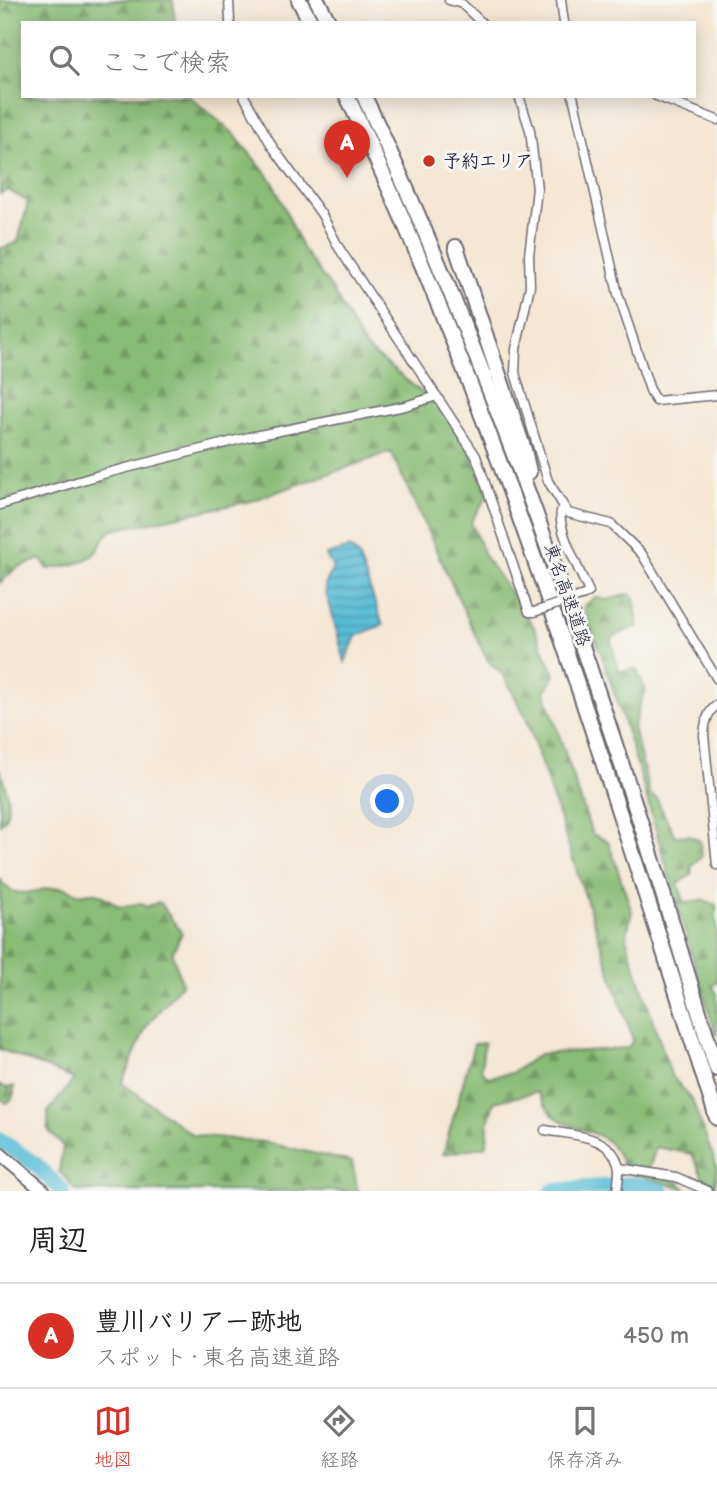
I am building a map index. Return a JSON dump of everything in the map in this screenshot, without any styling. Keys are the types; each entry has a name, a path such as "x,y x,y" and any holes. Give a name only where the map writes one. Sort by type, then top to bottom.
{"highway":[{"path":"299,0 310,21"},
{"path":"317,0 328,21"},
{"name":"東名高速道路","path":"348,98 433,287 501,463 551,605 717,1118"},
{"name":"東名高速道路","path":"365,98 446,281 539,521 643,830 717,1069"},
{"path":"456,247 524,450 539,521"}],"main road":[{"path":"0,1154 44,1191"}],"street":[{"path":"229,0 230,21"},
{"path":"449,0 462,4 480,21"},
{"path":"561,0 564,21"},
{"path":"245,98 272,146 316,206 339,248 477,456 529,612 589,592 568,545 560,518 562,509"},
{"path":"520,98 530,130 537,189 528,255 530,286 516,349 515,373 548,481 562,509 575,516 611,524 642,554 717,679"},
{"path":"573,98 622,306 651,393 656,401 717,395"},
{"path":"661,98 717,120"},
{"path":"0,505 99,475 249,436 405,406 437,396"},
{"path":"717,705 705,723 704,735 717,865"},
{"path":"545,1130 578,1134 594,1139 608,1149 618,1171 617,1191"},
{"path":"618,1171 676,1177 708,1191"}],"green space":[{"path":"0,0 173,0 175,21 21,21 21,98 191,98 234,134 273,182 302,248 332,289 365,347 444,410 467,444 488,495 471,522 484,555 533,625 555,675 545,692 592,834 608,841 632,912 626,938 671,1075 692,1100 717,1167 715,1185 703,1178 692,1154 656,1147 649,1170 679,1182 686,1189 625,1171 611,1145 603,1138 553,1115 537,1092 494,1102 488,1123 487,1146 443,1154 474,1044 484,1043 481,1070 488,1077 512,1073 539,1054 628,1048 633,1040 526,718 504,676 487,660 391,452 251,501 113,530 104,538 97,551 87,559 48,569 41,559 16,568 0,583 0,249 18,242 28,202 8,190 0,194"},
{"path":"629,594 634,597 638,626 614,636 611,641 619,671 636,669 646,691 633,727 650,795 656,798 675,836 689,835 700,841 702,856 692,866 691,875 678,884 685,903 704,900 716,905 717,983 712,985 717,994 717,1037 638,767 583,607 595,597 607,600"},
{"path":"0,769 8,806 5,819 0,824"},
{"path":"0,879 13,892 57,887 80,894 96,893 120,907 141,903 146,907 159,902 182,933 172,953 182,983 146,1027 122,1083 193,1135 264,1142 352,1162 358,1191 76,1191 59,1171 63,1146 48,1130 48,1112 74,1079 0,1049"},
{"path":"0,1085 7,1088 14,1086 14,1097 7,1103 0,1099"}],"water":[{"path":"349,548 358,555 383,625 356,636 345,662 326,592 325,585 333,568 326,555"}],"waterway":[{"path":"0,1140 35,1164 62,1191"},
{"path":"553,1191 634,1184 662,1191"}],"place":[{"name":"予約エリア","path":"429,161"},
{"name":"豊川バリアー跡地","path":"347,178"}]}
